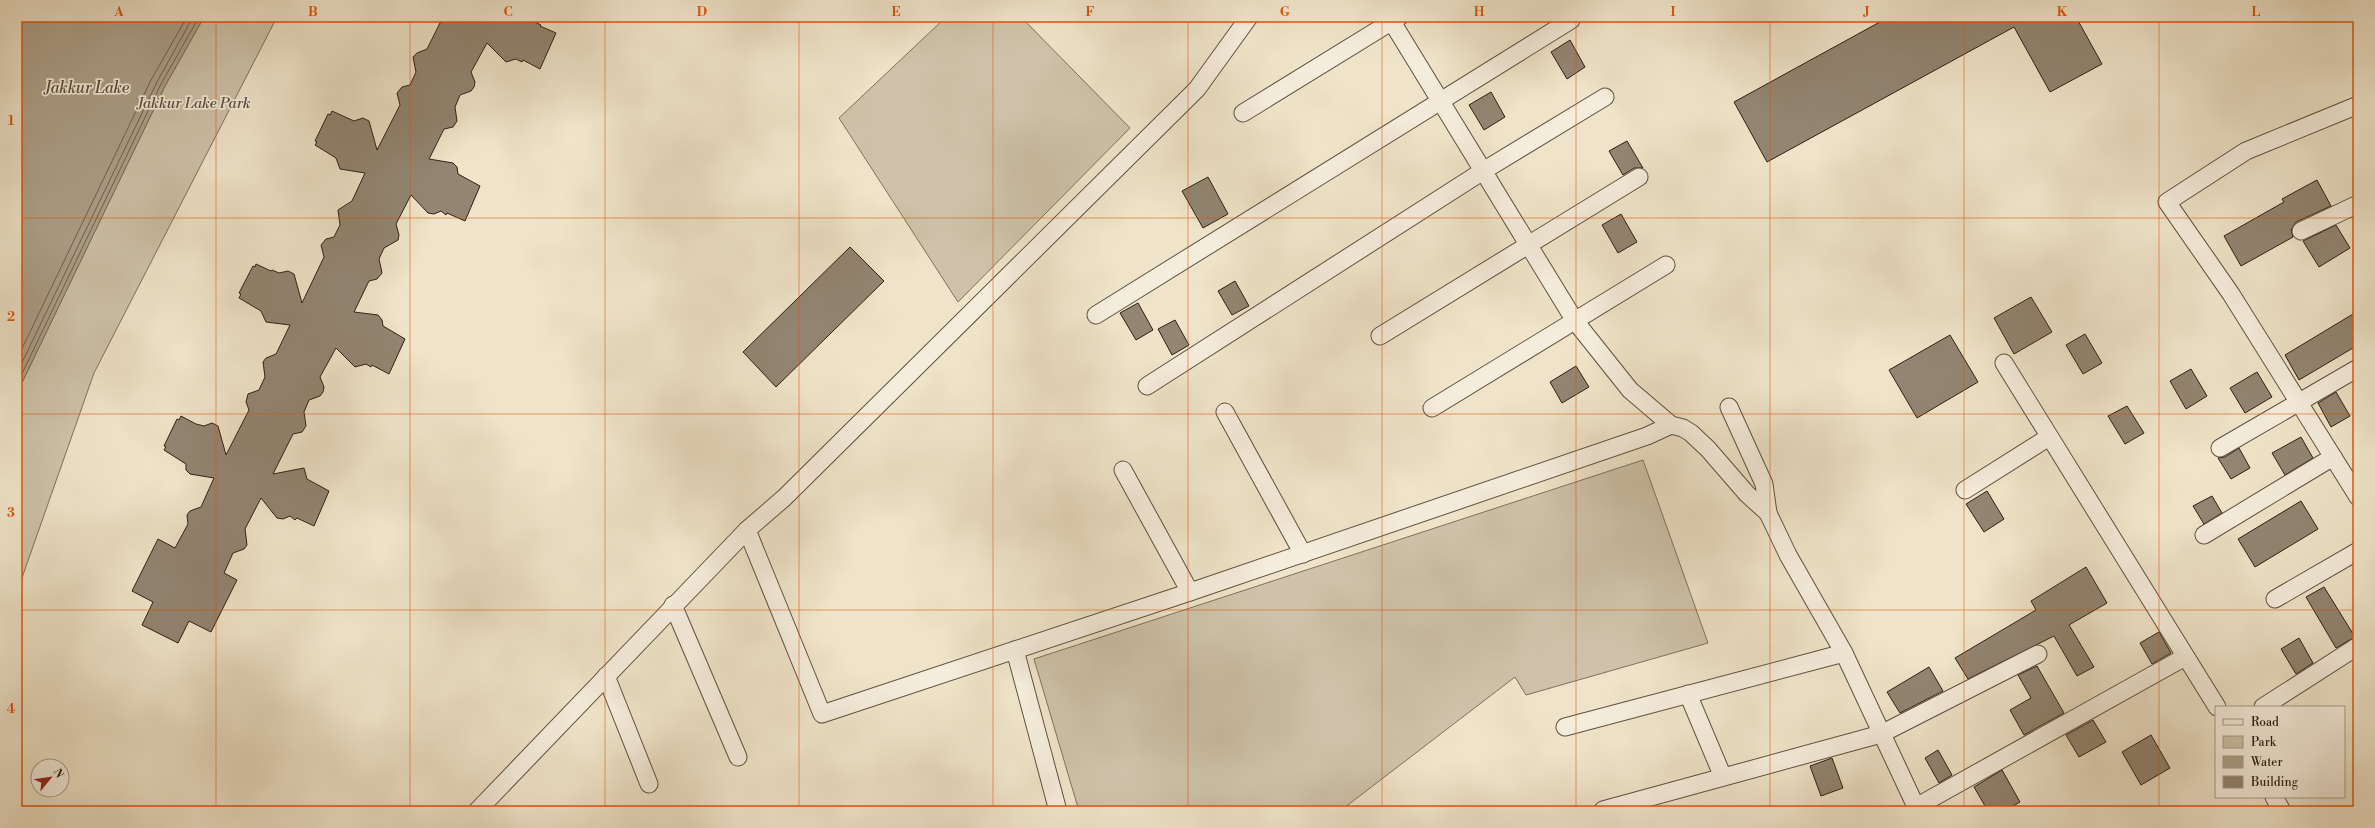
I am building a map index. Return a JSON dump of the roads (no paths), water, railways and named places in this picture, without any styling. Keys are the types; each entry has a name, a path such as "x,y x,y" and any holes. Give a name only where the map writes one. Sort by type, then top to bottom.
{"street":[{"path":"477,811 747,530 784,498 1198,89 1249,17"},
{"path":"1243,113 1393,19 1440,100 1575,321 1630,390 1671,425 1683,428 1708,449 1733,480 1768,514"},
{"path":"1096,315 1571,20"},
{"path":"1146,386 1483,171 1604,96"},
{"path":"2358,105 2246,151 2167,202 2231,294 2358,497"},
{"path":"1380,336 1639,177"},
{"path":"2301,231 2358,204"},
{"path":"1432,408 1666,265"},
{"path":"2004,363 2216,706"},
{"path":"2220,448 2358,368"},
{"path":"1729,407 1764,484 1768,514 1788,555 1844,652 1917,809 2185,657"},
{"path":"1225,412 1303,554"},
{"path":"747,530 822,714 1303,554 1647,436 1671,425"},
{"path":"1965,490 2049,437"},
{"path":"2204,535 2333,457"},
{"path":"1123,470 1190,592"},
{"path":"2275,599 2358,551"},
{"path":"674,605 738,757"},
{"path":"2265,706 2358,646"},
{"path":"1015,650 1058,811"},
{"path":"1565,727 1844,652"},
{"path":"1603,810 1881,734 2038,654"},
{"path":"606,676 649,784"},
{"path":"1688,694 1723,777"},
{"path":"2275,798 2282,811"}],"water":[{"name":"Jakkur Lake","path":"17,17 204,17 165,86 17,393"}],"park label":[{"name":"Jakkur Lake Park","path":"194,103"}]}
